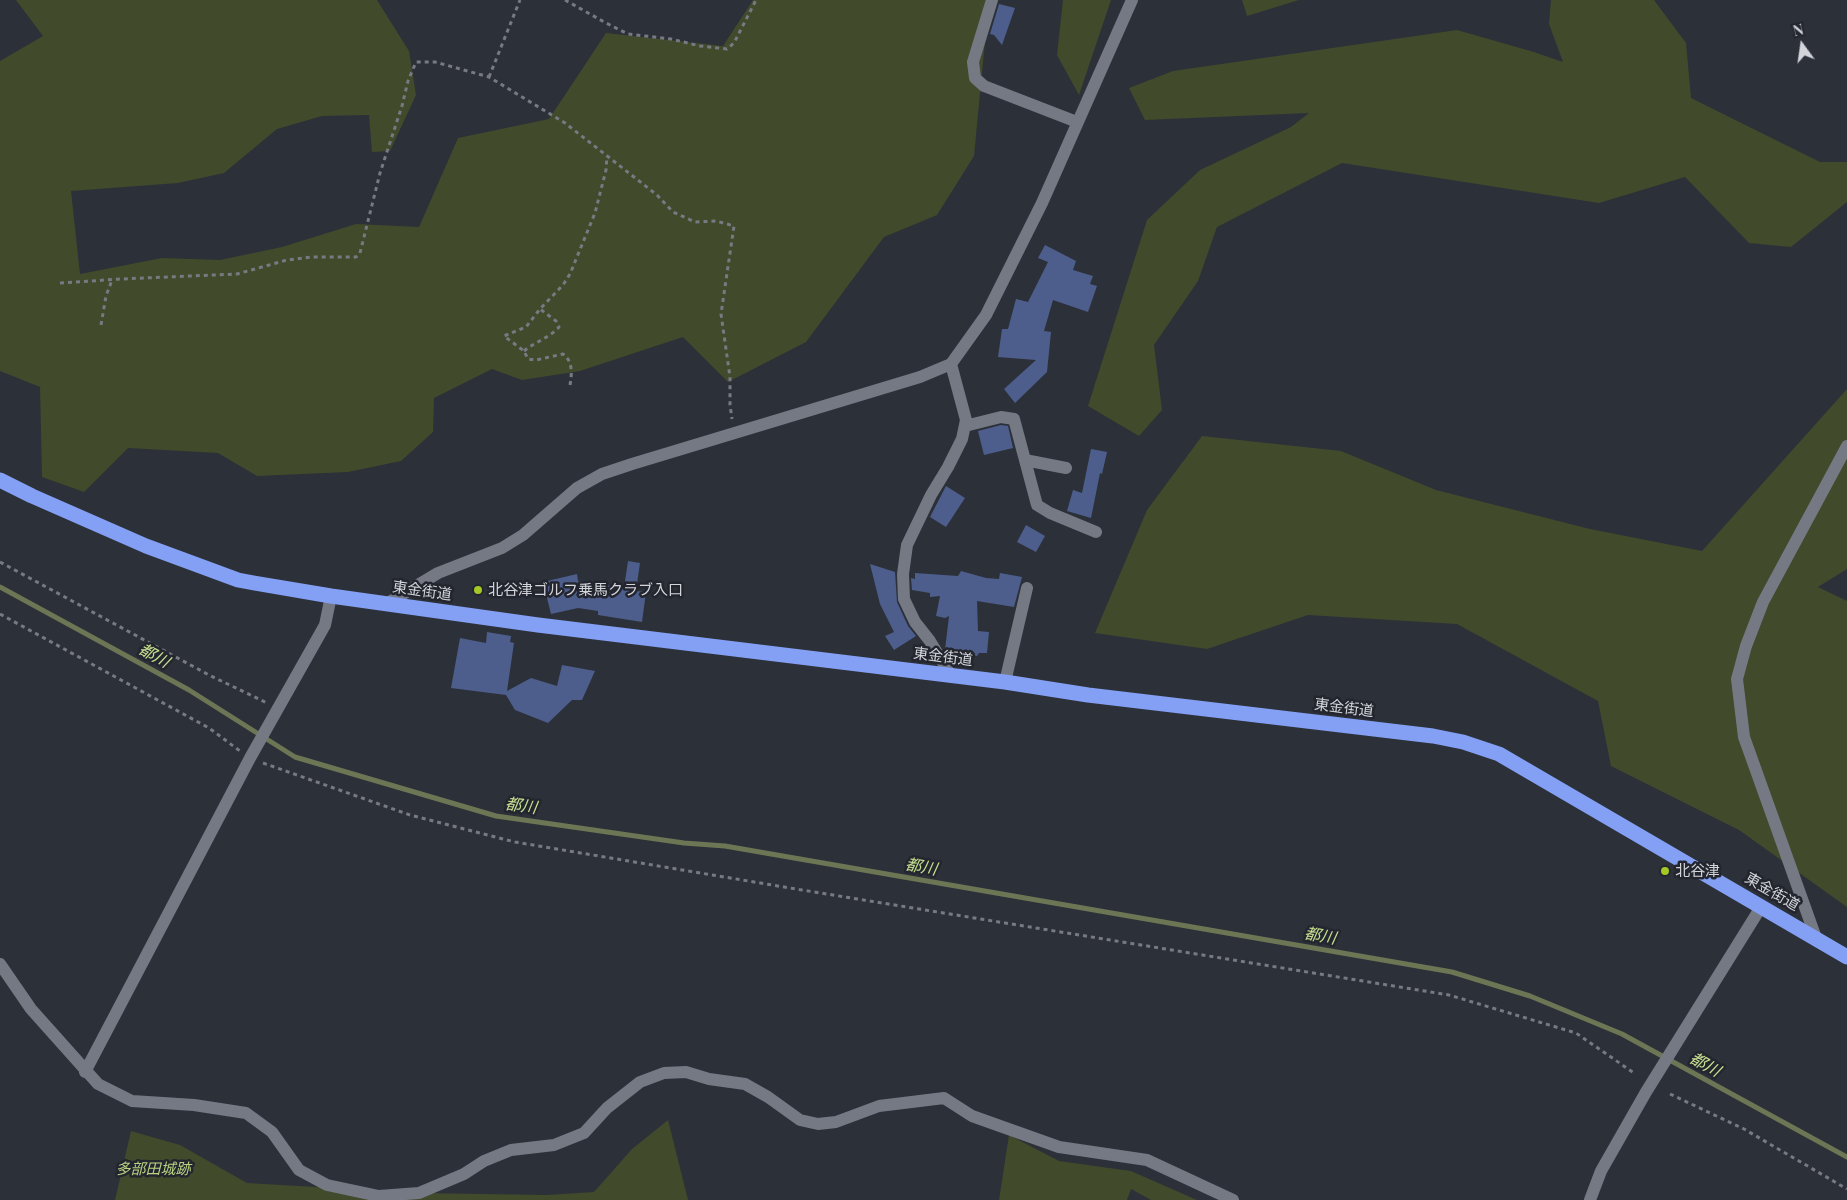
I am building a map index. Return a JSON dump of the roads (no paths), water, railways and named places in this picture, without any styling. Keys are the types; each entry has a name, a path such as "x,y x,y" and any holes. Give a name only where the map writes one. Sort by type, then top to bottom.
{"highway":[{"name":"東金街道","path":"0,480 137,542 238,580 331,596 538,625 1005,682 1088,695 1433,736 1463,742 1499,754 1847,957"}],"street":[{"path":"992,0 973,62 975,78 984,86 1077,122"},
{"path":"388,603 438,573 502,548 523,535 577,488 602,474 920,377 951,364 986,315 1042,203 1132,0"},
{"path":"951,364 966,420 965,426 959,446 906,544 903,574 904,599 915,622 930,641 951,676"},
{"path":"965,426 1001,417 1014,419 1037,505 1050,514 1096,532"},
{"path":"1816,938 1744,737 1737,679 1746,646 1763,602 1847,446"},
{"path":"1026,460 1066,468"},
{"path":"1005,682 1027,588"},
{"path":"85,1072 250,758 325,624 331,596"},
{"path":"1590,1200 1601,1172 1646,1092 1761,907"},
{"path":"0,964 31,1009 85,1072 98,1084 132,1101 194,1105 246,1113 272,1132 299,1170 327,1185 378,1196 419,1193 464,1174 484,1161 511,1150 554,1145 584,1133 607,1108 640,1082 664,1073 686,1072 709,1079 745,1084 768,1097 800,1120 818,1124 836,1122 879,1106 944,1098 972,1116 1059,1147 1147,1160 1233,1200"}],"waterway":[{"name":"都川","path":"0,587 189,690 295,757 496,816 684,843 725,846 1452,972 1530,996 1622,1034 1847,1157"}],"place":[{"name":"北谷津ゴルフ乗馬クラブ入口","path":"478,590"},
{"name":"北谷津","path":"1665,871"}],"park label":[{"name":"多部田城跡","path":"153,1169"}]}
